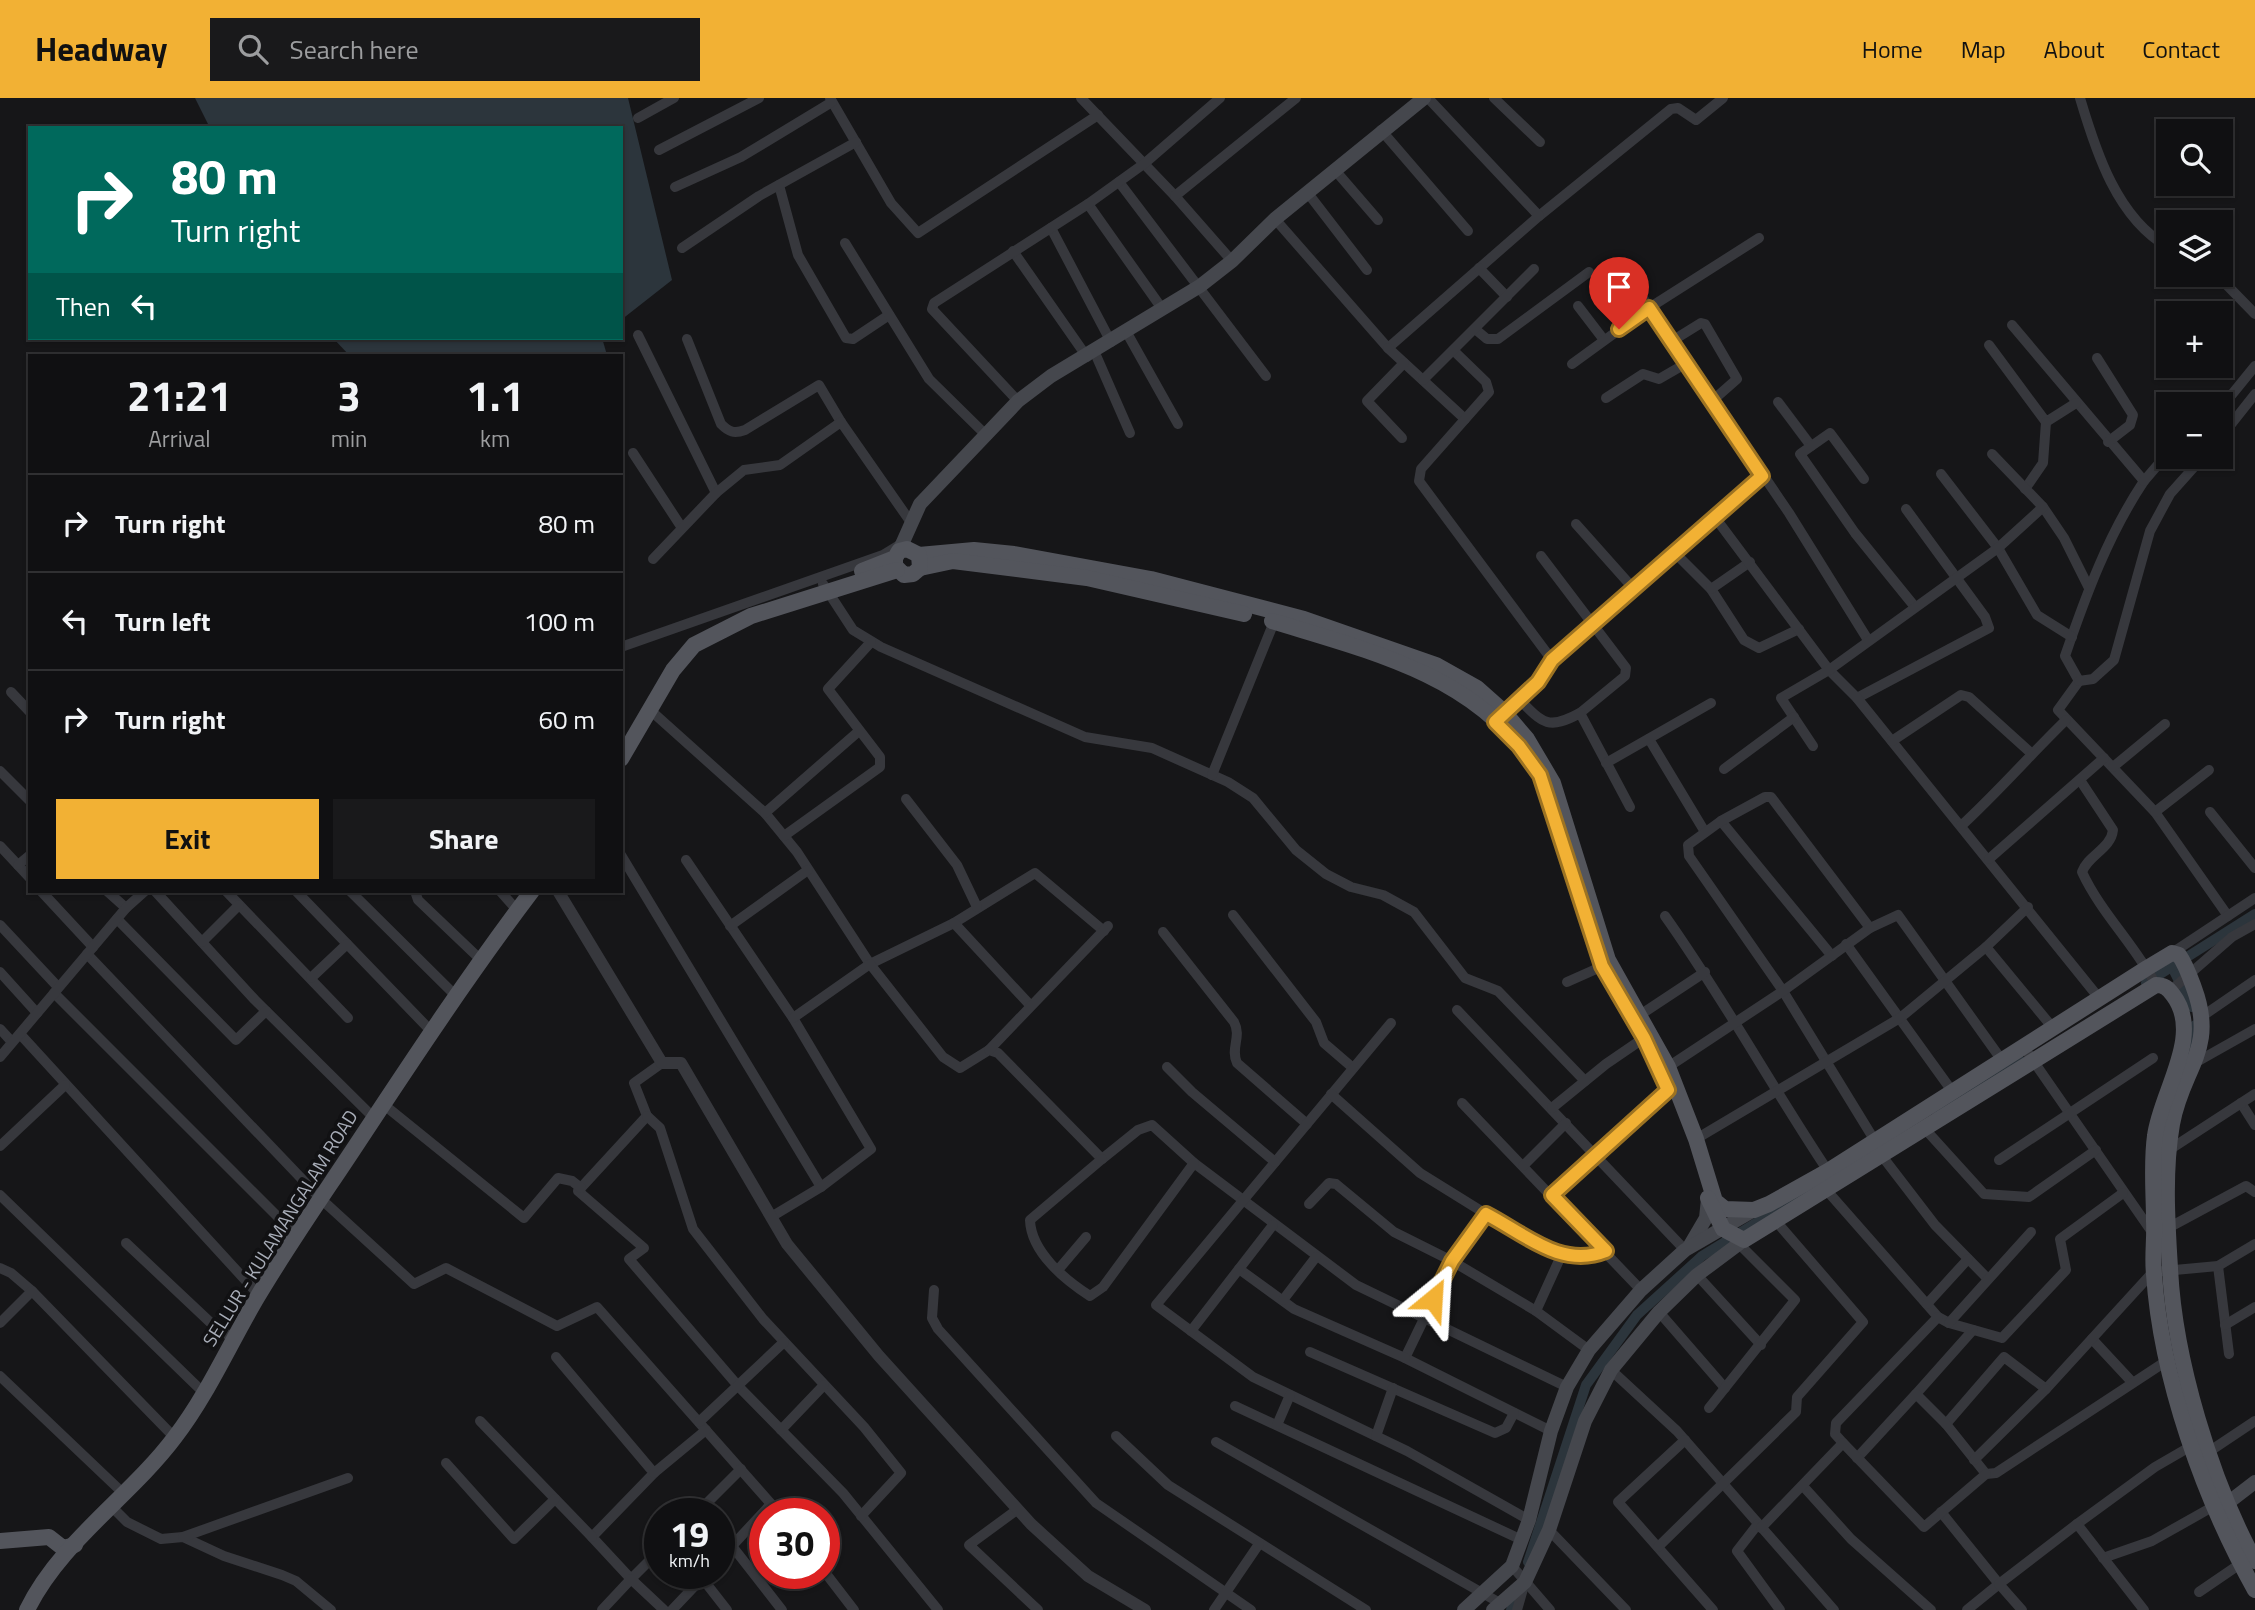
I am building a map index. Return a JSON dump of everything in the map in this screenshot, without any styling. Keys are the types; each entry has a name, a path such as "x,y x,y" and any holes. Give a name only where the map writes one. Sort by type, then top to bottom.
{"main road":[{"path":"907,557 912,524 927,496 988,436 1018,401 1051,376 1091,355 1199,286 1232,261 1275,219 1334,169 1426,98"},
{"path":"824,588 859,572 907,557 974,550 1014,554 1151,579 1282,613 1452,672 1477,688 1500,717 1540,775 1602,966 1668,1067 1696,1139 1713,1202 1687,1249 1641,1290 1589,1350 1567,1387 1551,1430 1526,1529 1519,1579"},
{"path":"623,755 649,709 694,645 751,616 765,604 824,588 907,557 1087,578 1274,622 1384,658 1446,684 1500,717 1527,739 1553,783 1605,951 1637,1018 1691,1143 1713,1202 1731,1238"},
{"name":"SELLUR - KULAMANGALAM ROAD","path":"27,1610 35,1593 75,1545 125,1495 175,1438 204,1393 258,1296 378,1111 530,893"},
{"path":"1713,1202 1729,1210 1754,1210 1823,1181 1878,1148 1952,1091 2001,1059 2028,1054 2053,1028 2099,998 2170,974"},
{"path":"2161,1232 2176,1104 2202,1038 2204,1016 2170,974"},
{"path":"1878,1148 1925,1129 2028,1054 2170,974"},
{"path":"2170,974 2184,1022 2183,1044 2163,1098 2155,1136 2168,1360 2193,1445 2250,1556 2255,1590"},
{"path":"1687,1249 1731,1238 1776,1220 1823,1181"},
{"path":"1497,1608 1519,1579 1547,1533 1585,1421 1611,1370 1659,1312 1697,1275 1754,1210"},
{"path":"2162,1271 2188,1382 2210,1451 2222,1504"},
{"path":"2222,1504 2255,1482"},
{"path":"1526,1529 1547,1533"},
{"path":"0,1541 49,1537 63,1548 75,1545"},
{"path":"1464,1610 1483,1594 1519,1579"}],"street":[{"path":"638,118 674,98"},
{"path":"659,150 759,98"},
{"path":"1018,401 932,306 1119,182 1220,98"},
{"path":"1175,195 1296,98"},
{"path":"1426,98 1539,216"},
{"path":"1494,98 1540,142"},
{"path":"1388,348 1539,216 1671,109 1678,108 1696,120 1723,98"},
{"path":"2080,98 2100,159 2128,210 2142,229 2156,239"},
{"path":"1083,99 1175,195 1232,261"},
{"path":"675,187 741,157 831,100 891,203 918,233 1098,115"},
{"path":"1381,131 1468,231"},
{"path":"682,248 779,185 856,142"},
{"path":"1334,169 1378,220"},
{"path":"1119,182 1266,376"},
{"path":"779,185 798,255 846,338 853,339 889,315"},
{"path":"1307,192 1367,270"},
{"path":"1088,204 1163,310"},
{"path":"1275,219 1388,348 1465,419"},
{"path":"1051,228 1111,342"},
{"path":"1572,363 1649,308 1759,238"},
{"path":"845,243 929,379 988,436"},
{"path":"1013,251 1091,355 1130,433"},
{"path":"1479,268 1507,297"},
{"path":"1423,380 1534,269"},
{"path":"1475,329 1487,339 1498,339 1589,272"},
{"path":"1632,282 1868,640"},
{"path":"2229,287 2255,314"},
{"path":"1578,306 1604,340"},
{"path":"1672,341 1701,323 1705,324 1737,379 1712,401"},
{"path":"2012,325 2108,442 2144,481"},
{"path":"1126,332 1178,424"},
{"path":"638,335 716,493"},
{"path":"687,339 721,424 729,431 737,433 745,430 820,386 841,422 912,524"},
{"path":"1989,345 2046,422 2043,463 2025,489"},
{"path":"1454,351 1490,386 1489,392 1421,469 1419,481 1552,660"},
{"path":"2097,358 2133,415 2130,425 2108,442"},
{"path":"1402,438 1367,401 1404,363"},
{"path":"1606,398 1643,374 1659,379 1685,364"},
{"path":"2233,394 2255,366"},
{"path":"2233,422 2255,394"},
{"path":"1778,402 1811,446"},
{"path":"2046,422 2076,403"},
{"path":"653,559 716,493 744,470 775,467 841,422"},
{"path":"1864,479 1830,433 1800,454 1855,533 1915,607"},
{"path":"632,453 682,528"},
{"path":"1992,454 2043,507 2064,538 2089,588"},
{"path":"2079,681 2065,656 2089,588 2124,511 2156,467"},
{"path":"2192,469 2170,494 2154,521 2115,660 2093,679 2079,681 2058,710 2155,812 2228,916"},
{"path":"1941,474 1998,548 2037,615 2072,637"},
{"path":"1500,717 1538,682 1552,660 1762,476"},
{"path":"1813,747 1781,698 1829,670 1998,548 2043,507"},
{"path":"1857,698 1989,628 1985,617 1906,509"},
{"path":"1714,516 1829,670 1857,698 2099,998"},
{"path":"1576,524 1633,588"},
{"path":"1674,552 1711,589 1750,645 1759,648 1799,629"},
{"path":"623,646 883,555 907,557"},
{"path":"1520,700 1535,716 1548,723 1560,724 1580,713 1627,671 1541,556"},
{"path":"1711,589 1750,562"},
{"path":"824,588 853,630 871,642 1085,737 1152,748 1212,775 1253,798 1296,850 1326,874 1351,887 1393,899 1414,912 1465,978 1498,991 1585,1081"},
{"path":"1212,775 1274,622"},
{"path":"784,836 880,767 880,757 828,689 871,642"},
{"path":"11,692 28,710"},
{"path":"1892,741 1961,695 1969,697 2031,753"},
{"path":"1606,763 1711,703"},
{"path":"649,709 765,813 808,870 870,964 943,1057 955,1067 967,1067 989,1050 1106,928 1035,873 954,923 870,964 793,1018"},
{"path":"1580,713 1630,807"},
{"path":"1724,769 1794,717"},
{"path":"1961,826 2000,791 2031,753 2066,720"},
{"path":"2113,768 2165,724"},
{"path":"765,813 859,731"},
{"path":"1648,739 1705,832"},
{"path":"1989,859 2104,758"},
{"path":"2155,812 2209,770"},
{"path":"0,771 28,799"},
{"path":"2080,780 2113,830 2110,840 2084,865 2082,872 2090,888 2170,974"},
{"path":"1870,928 1771,797 1765,797 1721,821 1688,845 1689,856 1783,991 1878,1148 1935,1225 1988,1279"},
{"path":"906,799 957,865 977,907"},
{"path":"2210,812 2255,868"},
{"path":"1721,821 1832,956"},
{"path":"0,846 28,876"},
{"path":"18,866 28,857"},
{"path":"623,858 821,1187"},
{"path":"686,860 793,1018 871,1149 821,1187 771,1217"},
{"path":"730,926 808,870"},
{"path":"43,893 90,950 321,1199 414,1284 446,1268 557,1326 597,1307 766,1498"},
{"path":"109,893 126,908"},
{"path":"0,1056 126,908 143,893"},
{"path":"157,893 266,1011 378,1111 524,1218 558,1178 572,1181 581,1188"},
{"path":"228,893 348,1018"},
{"path":"298,893 432,1032"},
{"path":"352,893 456,996"},
{"path":"416,893 418,900 482,961"},
{"path":"502,893 517,910"},
{"path":"564,893 662,1063"},
{"path":"2170,974 2228,916 2255,898"},
{"path":"202,942 239,905"},
{"path":"1696,1139 1900,1018 1986,947 2028,907"},
{"path":"1233,915 1316,1022 1324,1042 1353,1068"},
{"path":"1668,1067 1783,991 1870,928 1898,915 2001,1059"},
{"path":"1665,916 1737,1021 1823,1181 1938,1317 2002,1339 2066,1270 2060,1239 2123,1193"},
{"path":"117,919 236,1040 266,1011"},
{"path":"954,923 1030,1005"},
{"path":"2170,974 2255,924"},
{"path":"0,925 56,990 297,1236"},
{"path":"1163,932 1234,1022 1239,1032 1234,1056 1237,1063 1307,1124"},
{"path":"311,978 347,944"},
{"path":"1846,944 1952,1091"},
{"path":"1986,947 2053,1028"},
{"path":"1567,982 1602,966"},
{"path":"0,972 37,1013"},
{"path":"1637,1018 1704,972"},
{"path":"2204,1016 2255,980"},
{"path":"1457,1010 1687,1249"},
{"path":"1391,1023 1156,1305 1252,1377 1376,1436 1526,1529"},
{"path":"0,1029 16,1038 65,1084 258,1296"},
{"path":"2193,1064 2255,1029"},
{"path":"1552,1108 1644,1038"},
{"path":"989,1050 998,1053 1102,1159"},
{"path":"2028,1054 2070,1111 2123,1193 2161,1232 2246,1186 2255,1192"},
{"path":"1999,1160 2152,1058"},
{"path":"861,1516 901,1473 784,1342 693,1229 660,1128 648,1116 634,1083 662,1063 681,1063 787,1244 878,1356 1018,1509 1088,1576 1144,1610"},
{"path":"1167,1067 1192,1092 1275,1162"},
{"path":"0,1146 65,1084"},
{"path":"1552,1195 1595,1153 1668,1090"},
{"path":"1331,1094 1420,1173 1486,1214 1561,1256 1586,1258 1606,1251"},
{"path":"2169,1150 2255,1094"},
{"path":"1462,1103 1641,1290"},
{"path":"2241,1103 2255,1125"},
{"path":"648,1116 578,1191 644,1248 629,1259 738,1387 861,1516 939,1610"},
{"path":"1523,1166 1566,1123"},
{"path":"1194,1163 1096,1293 1090,1296 1058,1270 1040,1248 1031,1230 1030,1220 1138,1130 1152,1125 1194,1163 1356,1285 1567,1387"},
{"path":"1925,1129 1984,1194 2029,1197 2096,1150"},
{"path":"1309,1204 1329,1183 1336,1184 1394,1232 1452,1261 1536,1311 1589,1350"},
{"path":"0,1195 204,1393"},
{"path":"1405,1358 1452,1261 1486,1214"},
{"path":"1658,1548 1796,1412 1797,1397 1863,1322 1776,1220"},
{"path":"1191,1331 1273,1224"},
{"path":"1949,1323 2031,1232"},
{"path":"1058,1270 1086,1237"},
{"path":"1709,1408 1795,1300 1731,1238"},
{"path":"125,1244 212,1324 234,1339"},
{"path":"1974,1460 2162,1271 2218,1266 2255,1244"},
{"path":"1536,1311 1561,1256"},
{"path":"1283,1300 1316,1257"},
{"path":"1927,1304 1968,1259"},
{"path":"2218,1266 2229,1354"},
{"path":"0,1268 11,1273 32,1291 175,1438"},
{"path":"1239,1269 1294,1308 1405,1358 1551,1430"},
{"path":"1697,1275 1761,1345"},
{"path":"934,1290 932,1318 938,1329 1096,1503 1251,1610"},
{"path":"0,1323 32,1291"},
{"path":"2225,1325 2255,1307"},
{"path":"1659,1312 1726,1388"},
{"path":"1938,1317 1836,1423 1835,1434 1924,1527 1986,1474 1996,1473 2168,1360"},
{"path":"1857,1458 1973,1330"},
{"path":"2092,1339 2132,1382"},
{"path":"592,1537 784,1342"},
{"path":"1310,1352 1495,1433 1506,1428 1514,1413"},
{"path":"556,1357 654,1473"},
{"path":"1946,1424 2004,1357 2046,1389"},
{"path":"1611,1370 1685,1440 1835,1610"},
{"path":"0,1376 125,1495"},
{"path":"781,1430 824,1385"},
{"path":"1376,1436 1393,1388"},
{"path":"1916,1394 1946,1424 1986,1474"},
{"path":"1277,1425 1290,1395"},
{"path":"1236,1406 1526,1529"},
{"path":"480,1420 631,1579 664,1610"},
{"path":"2210,1451 2255,1421"},
{"path":"1116,1436 1168,1485 1366,1610"},
{"path":"1685,1440 1618,1502 1713,1610"},
{"path":"1216,1442 1483,1594 1497,1608"},
{"path":"1780,1610 1737,1551 1843,1443"},
{"path":"1967,1610 2155,1467 2193,1445"},
{"path":"446,1463 514,1539 555,1499"},
{"path":"712,1498 741,1469"},
{"path":"112,1507 127,1522 161,1539 183,1537 348,1478"},
{"path":"1803,1486 1851,1539 1931,1610"},
{"path":"2103,1558 2152,1541 2222,1504"},
{"path":"1018,1509 968,1545 1038,1610"},
{"path":"1941,1512 2022,1610"},
{"path":"2077,1524 2144,1610"},
{"path":"735,1543 749,1528"},
{"path":"1547,1533 1626,1610"},
{"path":"183,1537 224,1556 289,1578 331,1610"},
{"path":"1214,1610 1259,1544"},
{"path":"735,1550 782,1610"},
{"path":"2199,1592 2250,1556"},
{"path":"603,1610 644,1566"},
{"path":"1517,1610 1519,1579"},
{"path":"1519,1579 1550,1610"},
{"path":"672,1610 692,1589"},
{"path":"713,1589 727,1610"},
{"path":"838,1589 854,1610"}],"shaded area":[{"path":"195,98 628,98 672,280 623,318 623,126 209,126"},
{"path":"335,340 603,340 607,354 348,354"}],"waterway":[{"path":"2146,983 2255,914"},
{"path":"2172,967 2192,1007"},
{"path":"2184,1064 2195,1025"},
{"path":"1937,1111 2020,1060"},
{"path":"1528,1562 1586,1385 1637,1315 1702,1256 1808,1191"},
{"path":"1511,1610 1518,1589"}],"route":[{"path":"1433,1299 1452,1261 1486,1214 1561,1256 1586,1258 1606,1251 1552,1195 1595,1153 1668,1090 1644,1038 1602,966 1540,775 1519,746 1495,722 1538,682 1552,660 1762,476 1649,308 1619,329"}]}
